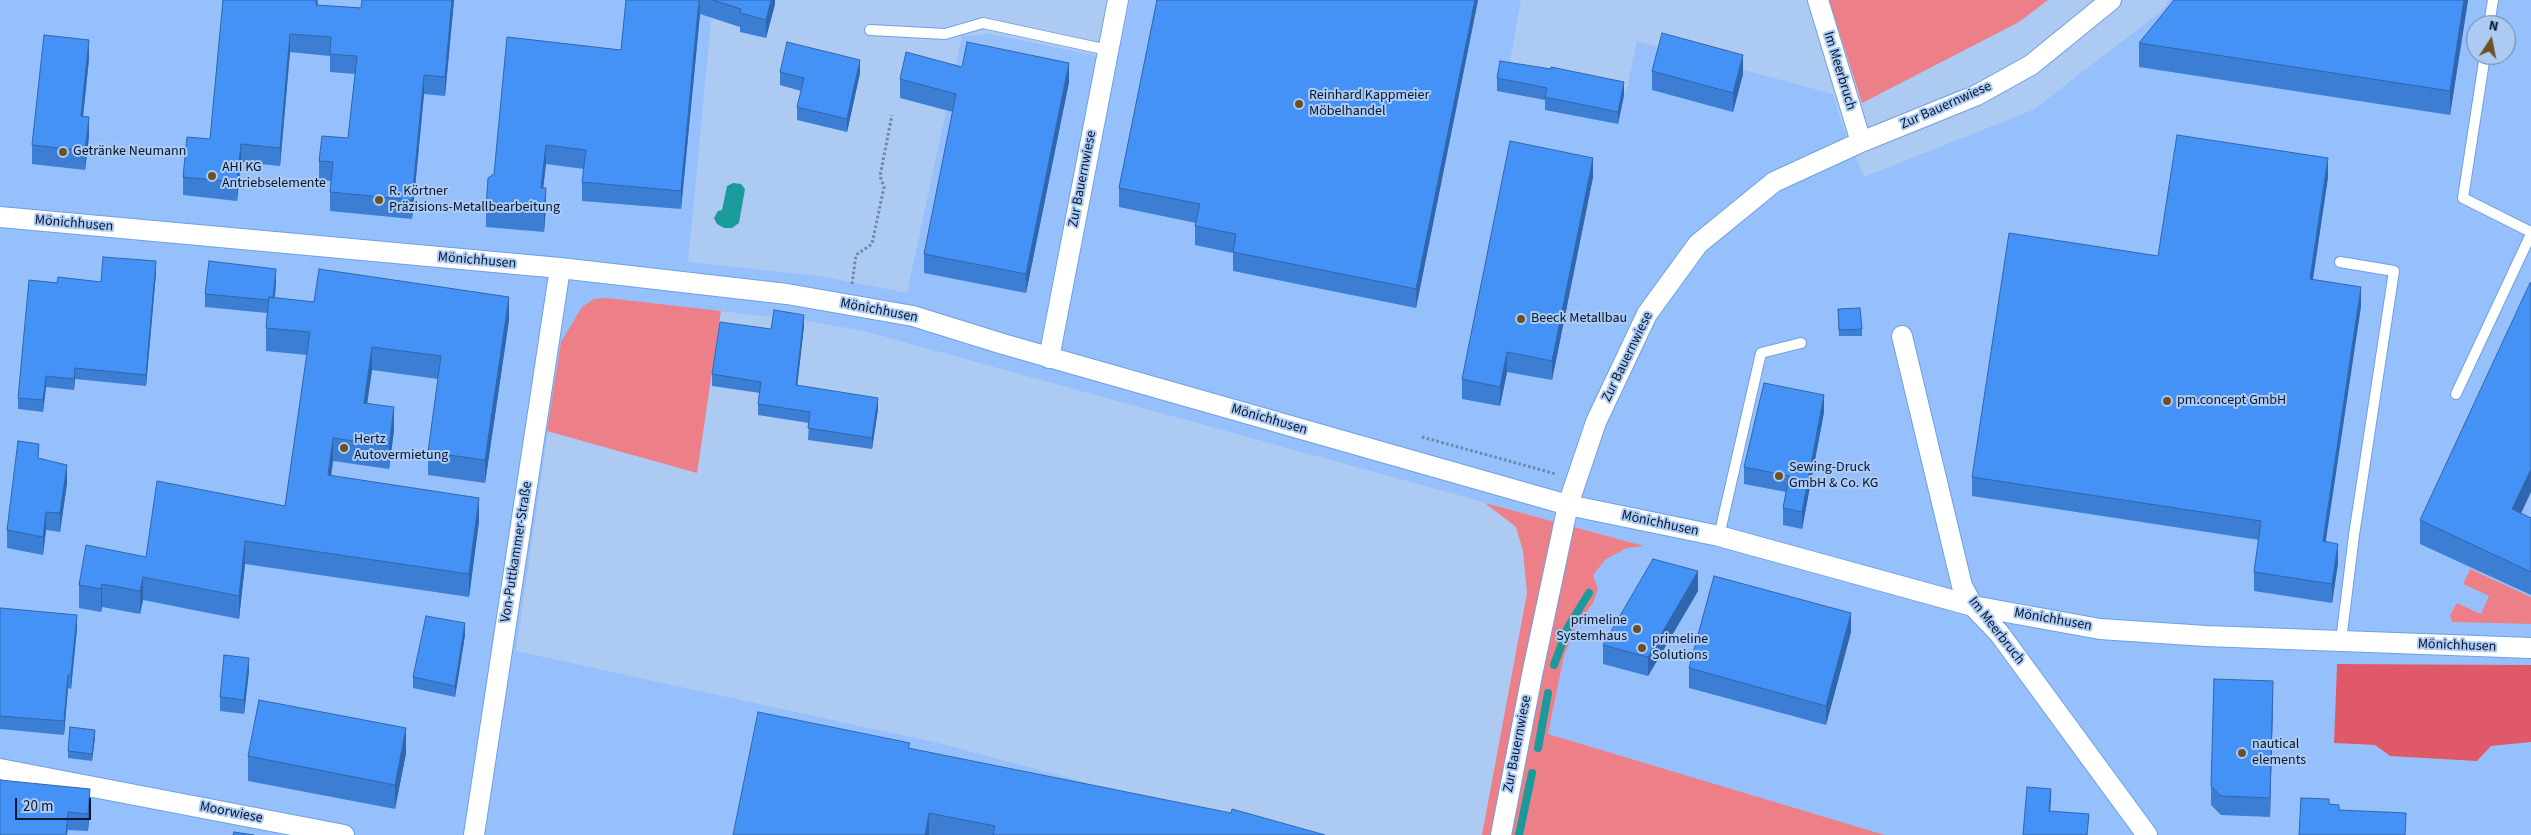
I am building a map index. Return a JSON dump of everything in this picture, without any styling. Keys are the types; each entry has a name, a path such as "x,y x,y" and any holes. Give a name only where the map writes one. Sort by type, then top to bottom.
{"street":[{"name":"Zur Bauernwiese","path":"1049,358 1118,0"},
{"name":"Im Meerbruch","path":"1818,0 1861,142"},
{"name":"Zur Bauernwiese","path":"1501,835 1568,505 1596,422 1647,314 1698,244 1774,182 1861,142 1977,95 2031,65 2111,0"},
{"name":"Mönichhusen","path":"0,217 560,268 787,294 913,316 1049,358 1568,505 1719,536 1973,606 2100,629 2341,642 2531,648"},
{"path":"0,217 0,226"},
{"name":"Von-Puttkammer-Straße","path":"474,835 560,268"},
{"name":"Im Meerbruch","path":"1902,336 1962,586 1973,606 1999,633 2146,835"},
{"name":"Moorwiese","path":"0,769 344,835"}],"lane":[{"path":"2491,15 2493,0"},
{"path":"870,30 945,34 982,23 1108,50"},
{"path":"2456,394 2531,233 2463,198 2483,65"},
{"path":"2340,262 2394,271 2354,536 2341,642"},
{"path":"1719,536 1761,353 1801,343"}],"path":[{"path":"852,284 856,255 872,244 884,187 880,176 892,115"}],"shaded area":[{"path":"0,0 713,0 688,262 820,276 907,293 962,36 991,34 1117,60 1130,0 1521,0 1509,67 1626,92 1637,41 1833,94 1842,125 1864,177 2033,110 2159,13 2170,0 2531,0 2531,597 2470,569 2463,584 2489,596 2481,614 2457,603 2450,615 2452,622 2531,624 2531,665 2337,664 2334,743 2375,745 2390,756 2531,742 2531,835 1885,835 1548,734 1564,656 1576,626 1593,603 1593,575 1606,559 1627,548 1642,546 864,331 807,321 607,298 561,342 516,651 947,745 1279,835 0,835"},
{"path":"1829,0 2048,0 2019,22 1862,103"},
{"path":"733,183 741,184 745,189 739,223 732,228 724,228 717,224 714,218 718,211 722,210 727,186"},
{"path":"607,298 721,311 697,473 547,431 561,342 582,307 594,299"},
{"path":"1485,503 1644,546 1627,548 1606,559 1593,575 1598,589 1593,603 1576,626 1564,656 1548,734 1885,835 1482,835 1527,593 1523,551 1516,527"},
{"path":"2470,569 2531,597 2531,624 2452,622 2450,615 2457,603 2481,614 2489,596 2463,584"},
{"path":"2337,664 2531,665 2531,742 2491,746 2477,761 2390,756 2375,745 2334,743"}],"building":[{"path":"223,0 316,0 316,5 361,8 362,0 452,0 445,77 424,75 412,200 330,192 333,162 319,161 322,136 348,138 357,56 330,54 331,37 290,34 280,148 241,144 237,182 183,177 187,137 210,139"},
{"path":"626,0 699,0 681,191 582,182 586,150 546,145 541,188 546,188 544,213 486,208 488,178 494,174 507,37 621,50"},
{"path":"713,0 771,0 766,20 740,13 741,9"},
{"name":"Reinhard Kappmeier Möbelhandel","path":"1157,0 1475,0 1416,289 1233,252 1236,234 1195,226 1200,204 1119,188"},
{"path":"2174,0 2464,0 2450,91 2139,43"},
{"path":"1662,33 1743,55 1733,93 1652,71"},
{"path":"44,35 89,40 81,116 89,117 85,151 32,145"},
{"path":"787,42 860,60 847,119 797,107 804,78 780,72"},
{"path":"967,42 1069,63 1026,274 924,254 956,94 900,79 906,52 962,67"},
{"path":"1500,61 1551,69 1551,67 1624,82 1618,112 1545,97 1547,88 1497,78"},
{"name":"pm.concept GmbH","path":"2177,135 2328,158 2310,279 2361,287 2323,541 2338,544 2332,584 2254,572 2261,521 1972,477 2009,233 2158,256"},
{"path":"1510,141 1593,158 1552,361 1507,352 1500,387 1462,379"},
{"path":"103,257 156,261 146,375 75,368 74,379 46,376 43,400 18,398 29,280 57,283 58,277 101,282"},
{"path":"209,261 276,269 273,298 269,297 269,300 205,294"},
{"path":"319,269 509,297 485,460 428,452 441,356 372,347 364,403 394,407 389,446 333,438 328,475 479,498 469,574 245,541 239,596 143,577 140,591 102,584 101,589 79,585 86,545 146,557 157,481 285,506 310,332 266,328 269,297 314,302"},
{"path":"2530,283 2531,469 2512,509 2531,518 2531,572 2420,520"},
{"path":"1860,308 1862,329 1839,330 1838,309"},
{"path":"774,310 804,315 796,385 878,398 872,438 808,428 810,412 758,404 761,382 712,374 720,322 771,329"},
{"path":"1764,383 1824,395 1802,512 1783,508 1789,476 1744,467"},
{"path":"18,441 39,444 38,458 67,465 60,513 46,512 43,537 7,530"},
{"path":"1653,559 1698,571 1648,657 1603,645"},
{"path":"1714,576 1851,613 1826,706 1689,668"},
{"path":"0,608 77,615 71,675 68,675 64,721 0,716"},
{"path":"426,616 465,623 455,686 413,677"},
{"path":"224,655 249,658 244,700 220,697"},
{"name":"nautical elements","path":"2214,679 2273,681 2270,798 2221,796 2211,786"},
{"path":"259,700 406,728 395,785 248,756"},
{"path":"758,712 910,743 908,748 1231,813 1232,809 1325,835 993,835 995,826 929,813 925,835 733,835"},
{"path":"70,727 95,730 92,754 68,751"},
{"path":"0,780 90,789 88,814 68,812 66,835 0,835"},
{"path":"2027,787 2051,789 2049,811 2089,814 2087,835 2023,835"},
{"path":"2301,798 2329,799 2329,804 2339,805 2339,810 2406,813 2405,835 2299,835"},
{"path":"234,832 254,835 233,835"}],"waterway":[{"path":"1554,665 1568,627 1589,593"},
{"path":"1538,748 1548,693"},
{"path":"1519,835 1532,773"}],"place":[{"name":"Reinhard Kappmeier Möbelhandel","path":"1299,104"},
{"name":"Getränke Neumann","path":"63,152"},
{"name":"AHI KG Antriebselemente","path":"212,176"},
{"name":"R. Körtner Präzisions-Metallbearbeitung","path":"379,200"},
{"name":"Beeck Metallbau","path":"1521,319"},
{"name":"pm.concept GmbH","path":"2167,401"},
{"name":"Hertz Autovermietung","path":"344,448"},
{"name":"Sewing-Druck GmbH & Co. KG","path":"1779,476"},
{"name":"primeline Systemhaus","path":"1637,629"},
{"name":"primeline Solutions","path":"1642,648"},
{"name":"nautical elements","path":"2242,753"}]}
